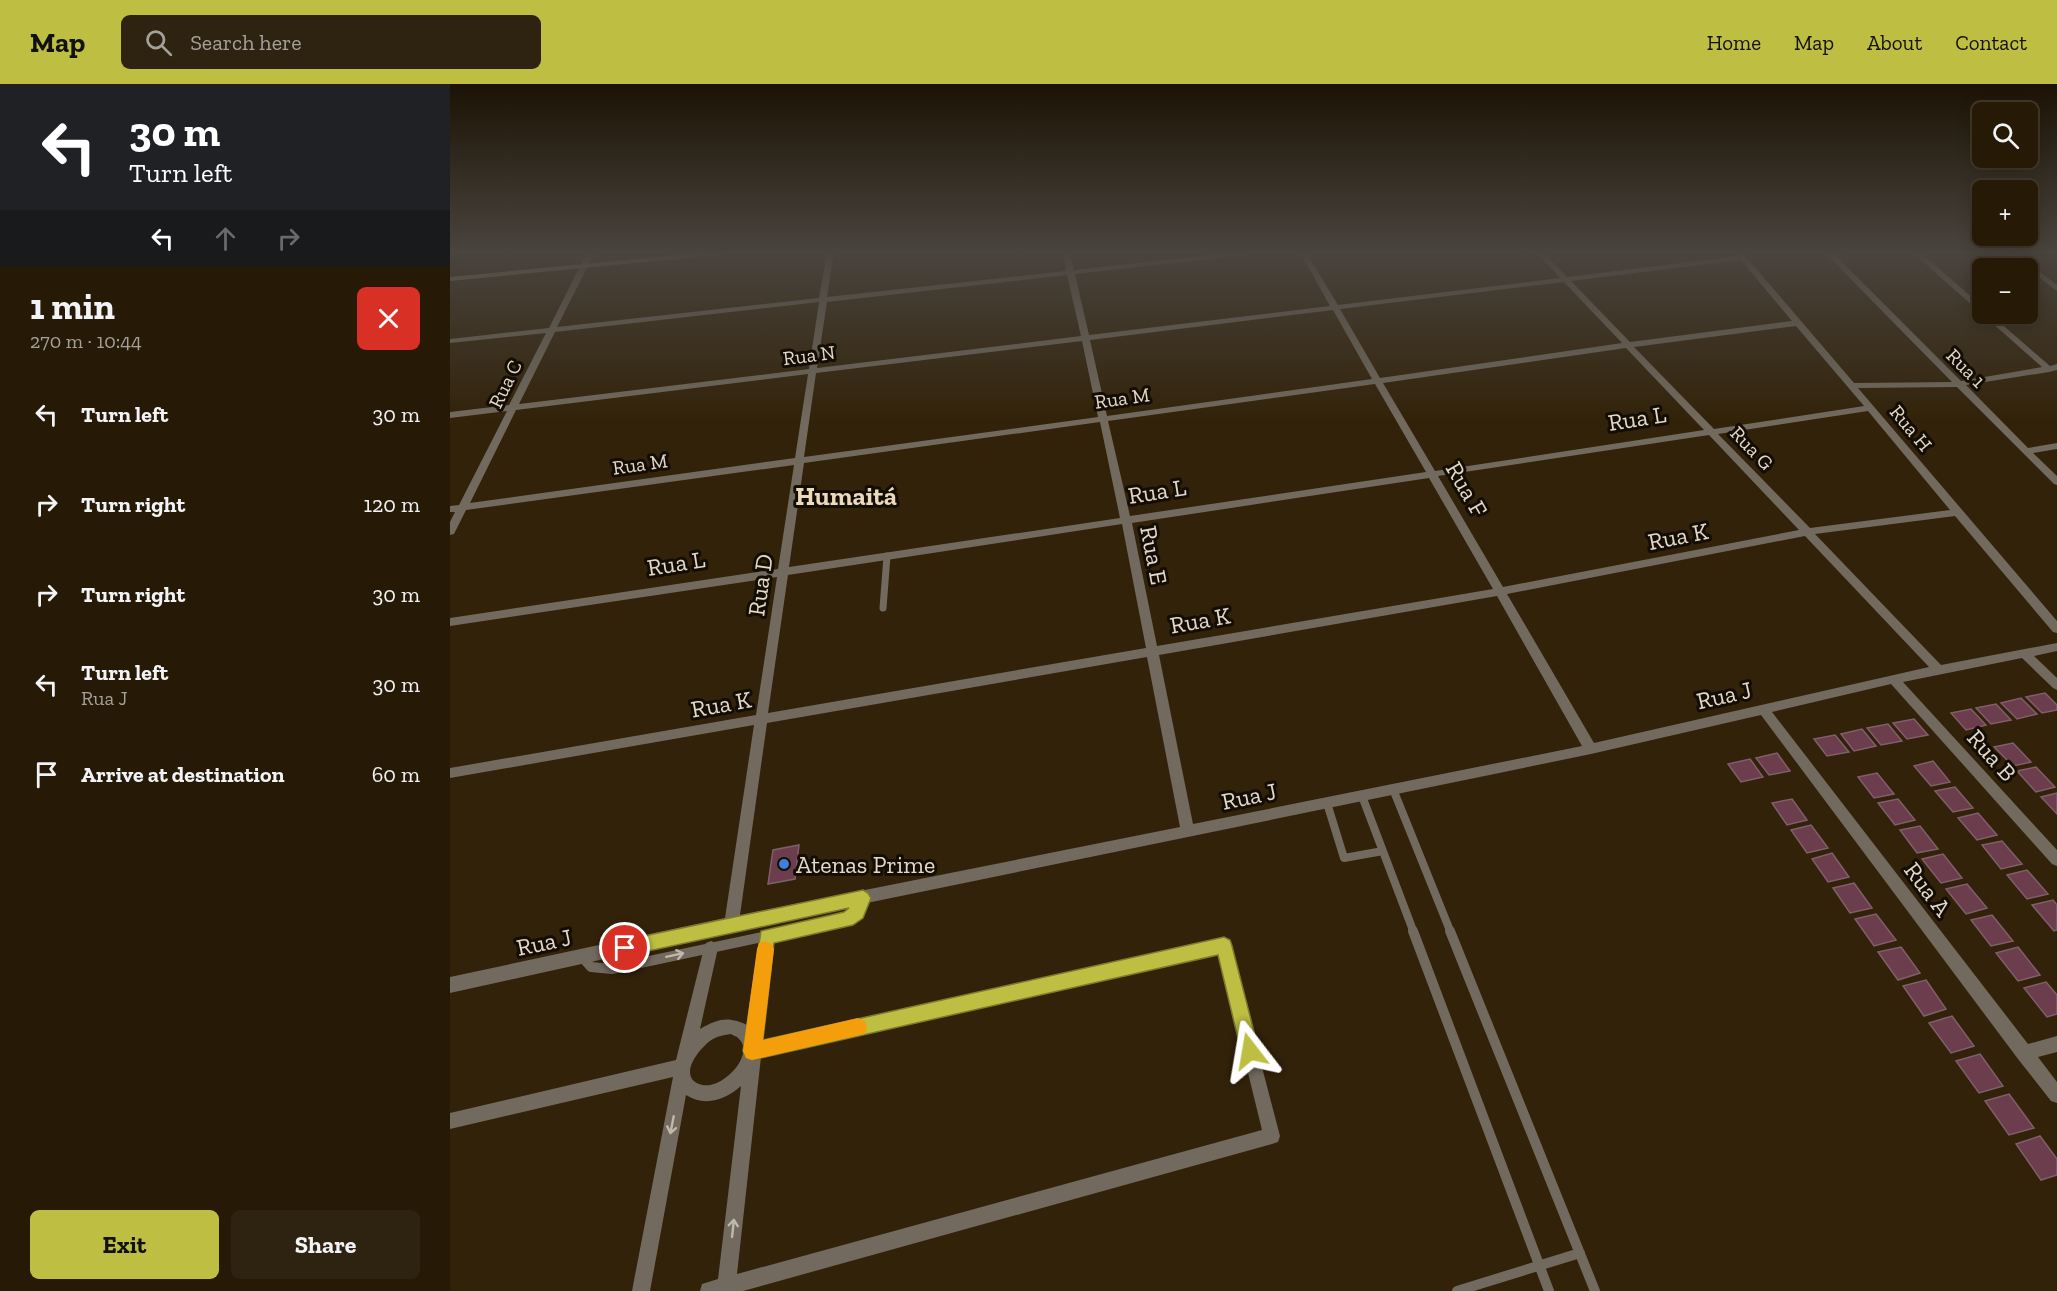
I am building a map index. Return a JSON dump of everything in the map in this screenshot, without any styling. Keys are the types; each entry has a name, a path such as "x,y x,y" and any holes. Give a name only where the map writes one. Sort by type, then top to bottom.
{"street":[{"name":"Rua C","path":"450,532 562,308"},
{"path":"450,341 742,308"},
{"name":"Rua D","path":"731,924 822,308"},
{"name":"Rua E","path":"1079,308 1126,520 1188,831"},
{"name":"Rua N","path":"450,415 1333,308"},
{"name":"Rua F","path":"1336,308 1592,748"},
{"name":"Rua G","path":"1592,308 1939,670"},
{"name":"Rua H","path":"1785,308 2057,629"},
{"name":"Rua 1","path":"1883,308 2057,482"},
{"name":"Rua M","path":"450,509 1798,323"},
{"path":"2000,324 2053,368"},
{"path":"1852,386 1958,384 2053,368"},
{"name":"Rua L","path":"450,622 1871,408"},
{"path":"2026,451 2057,446"},
{"name":"Rua K","path":"450,773 1502,591 1808,532 1958,512"},
{"name":"Rua J","path":"450,985 731,924 1592,748 1893,679 2057,647"},
{"path":"2024,653 2057,685"},
{"name":"Rua B","path":"1893,679 2057,860"},
{"name":"Rua A","path":"1764,710 2057,1095"},
{"path":"726,1287 767,936"},
{"path":"709,1291 1272,1136 1224,946 752,1051"},
{"path":"641,1291 683,1067 711,948"},
{"path":"732,1026 748,1034 752,1051 742,1074 731,1084 707,1094 696,1093 688,1087 683,1078 683,1067 692,1046 711,1031 732,1026"},
{"path":"2024,1053 2057,1044"},
{"path":"450,1121 683,1067"}],"lane":[{"path":"883,608 887,556"},
{"path":"1393,789 1595,1291"},
{"path":"1362,796 1549,1291"},
{"path":"1327,803 1344,858 1383,851"},
{"path":"582,957 586,965 593,970 612,969 848,920 857,912 863,898"},
{"path":"1457,1291 1580,1253"}],"building":[{"path":"2045,693 2057,705 2057,710 2042,713 2026,697"},
{"path":"2021,698 2037,714 2017,719 2001,703"},
{"path":"1996,704 2011,720 1991,724 1976,708"},
{"path":"1971,709 1986,725 1966,730 1951,713"},
{"path":"1914,719 1928,735 1907,739 1893,723"},
{"path":"1888,724 1902,741 1881,745 1867,728"},
{"path":"1862,729 1876,746 1854,751 1841,734"},
{"path":"1835,735 1849,752 1827,756 1814,739"},
{"path":"2013,743 2031,762 2013,766 1994,747"},
{"path":"1777,753 1790,771 1769,775 1756,758"},
{"path":"1750,759 1763,777 1741,782 1728,764"},
{"path":"1933,761 1950,782 1931,786 1914,766"},
{"path":"2036,767 2055,787 2036,792 2017,771"},
{"path":"1877,773 1894,794 1874,798 1858,777"},
{"path":"1955,787 1973,808 1953,812 1935,791"},
{"path":"2057,793 2057,814 2041,797"},
{"path":"1792,799 1807,820 1787,825 1772,803"},
{"path":"1898,799 1915,820 1895,825 1878,803"},
{"path":"1978,813 1997,835 1977,840 1958,818"},
{"path":"1811,825 1828,848 1807,853 1791,830"},
{"path":"1920,826 1938,849 1917,853 1900,830"},
{"path":"2002,841 2022,864 2001,869 1982,845"},
{"name":"Atenas Prime","path":"799,845 795,879 768,884 773,850"},
{"path":"1832,853 1849,877 1828,882 1812,859"},
{"path":"1943,854 1962,878 1941,883 1922,859"},
{"path":"2027,870 2048,894 2027,899 2007,875"},
{"path":"1854,883 1872,908 1850,913 1833,888"},
{"path":"1967,884 1987,908 1966,914 1946,889"},
{"path":"2053,900 2057,905 2057,930 2054,931 2032,905"},
{"path":"1876,914 1896,940 1874,946 1855,919"},
{"path":"1992,915 2013,941 1991,946 1971,920"},
{"path":"1901,947 1920,973 1898,980 1878,952"},
{"path":"2018,947 2040,975 2018,981 1996,953"},
{"path":"1926,980 1946,1009 1924,1016 1903,986"},
{"path":"2046,982 2057,995 2057,1014 2047,1017 2024,988"},
{"path":"1952,1016 1974,1046 1951,1053 1929,1023"},
{"path":"1980,1054 2003,1086 1979,1093 1956,1061"},
{"path":"2009,1094 2034,1128 2009,1135 1985,1101"},
{"path":"2040,1136 2057,1159 2057,1175 2041,1180 2016,1144"}],"slow traffic":[{"path":"765,949 752,1051 858,1027"}],"place":[{"name":"Atenas Prime","path":"784,864"}],"district":[{"name":"Humaitá","path":"846,496"}],"route":[{"path":"625,948 863,898 857,912 848,920 767,936 752,1051 1224,946 1250,1051"}]}
